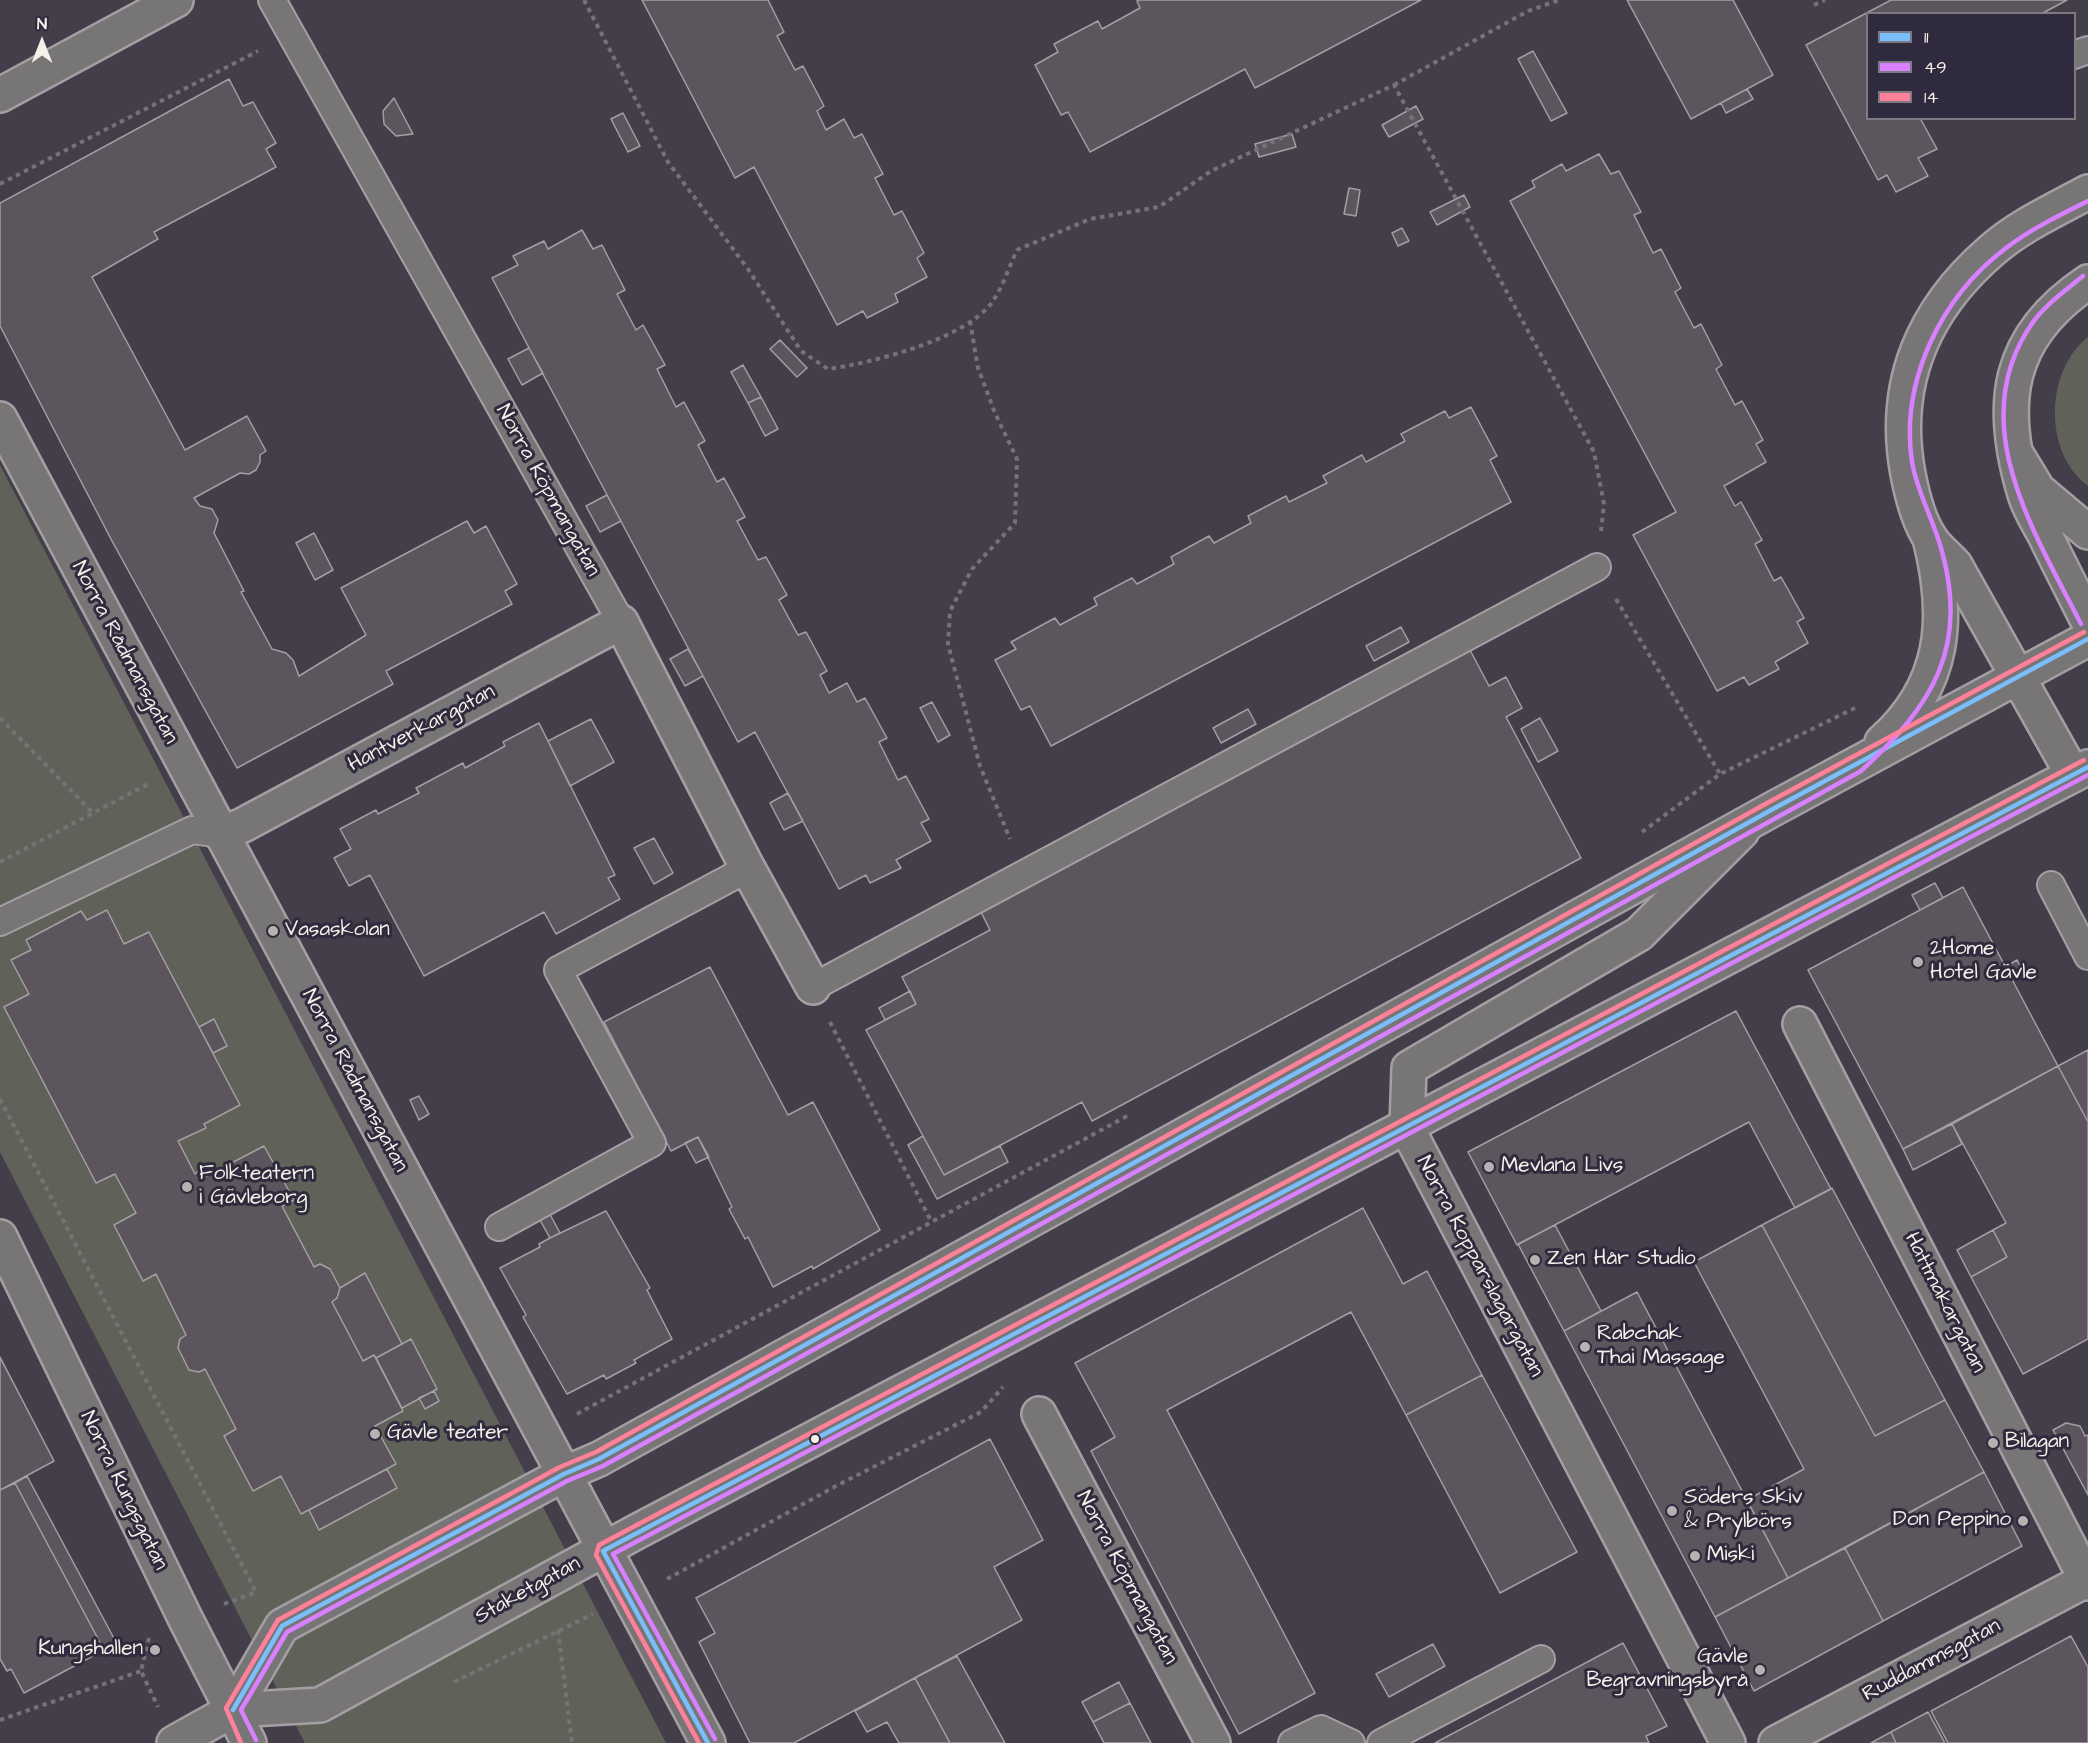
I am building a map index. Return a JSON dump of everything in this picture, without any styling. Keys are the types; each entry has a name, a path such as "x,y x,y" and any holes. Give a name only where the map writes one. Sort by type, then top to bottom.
{"street":[{"path":"0,95 176,0"},
{"path":"1856,765 1894,731 1919,700 1933,670 1940,639 1942,608 1939,572 1930,538 1913,498 1902,422 1907,386 1927,328 1941,304 1991,250 2018,230 2088,192"},
{"path":"2088,282 2064,298 2041,321 2024,348 2015,374 2010,426 2025,496 2088,621"},
{"name":"Norra Rådmansgatan","path":"0,419 544,1435 603,1551 708,1743"},
{"path":"2015,452 2038,490 2088,532"},
{"path":"1930,538 1955,565 2019,677 2081,771"},
{"name":"Hantverkargatan","path":"221,834 254,819 621,622"},
{"name":"Norra Köpmangatan","path":"621,622 746,865 813,987"},
{"path":"233,1710 282,1626 564,1474 609,1453 1754,819 2088,639"},
{"name":"Staketgatan","path":"174,1743 233,1710 320,1705 603,1551 2081,771"},
{"name":"Norra Kopparslagargatan","path":"1728,1743 1407,1128 1409,1068 1639,934 1754,819"},
{"name":"Hattmakargatan","path":"1800,1024 2087,1581"},
{"name":"Norra Kungsgatan","path":"0,1237 185,1618 249,1743"},
{"name":"Norra Köpmangatan","path":"1040,1414 1214,1743"},
{"name":"Ruddammsgatan","path":"1776,1743 2087,1581"}],"lane":[{"name":"Norra Köpmangatan","path":"272,0 289,34 621,622"},
{"path":"813,987 1597,567"},
{"path":"0,922 192,830 221,834"},
{"path":"499,1227 652,1143 558,970 732,877 746,865"},
{"path":"2051,885 2088,956"},
{"path":"1381,1743 1541,1659"},
{"path":"1292,1743 1321,1729 1351,1743"}],"path":[{"path":"584,0 668,162 748,269 801,351 828,369 866,364 958,331 992,302 1017,250 1090,219 1159,207 1210,171 1394,86 1528,11 1559,0"},
{"path":"1814,5 1825,0"},
{"path":"0,184 289,34"},
{"path":"1394,86 1594,452 1604,504 1597,567 1720,774 1638,835"},
{"path":"970,321 978,368 995,413 1017,459 1015,523 972,569 950,611 948,644 980,766 1024,872"},
{"path":"0,718 93,813"},
{"path":"0,862 155,780"},
{"path":"813,987 931,1221"},
{"path":"0,1098 256,1592 282,1626"},
{"path":"544,1435 561,1423 1130,1114"},
{"path":"444,1687 558,1630 658,1584 836,1486 981,1412 1011,1378"},
{"path":"256,1592 266,1587"},
{"path":"558,1630 572,1743"},
{"path":"0,1720 141,1671"}],"shaded area":[{"path":"2088,337 2088,486 2073,471 2063,453 2057,433 2055,412 2057,390 2064,370 2074,352"},
{"path":"0,465 666,1743 305,1743 0,1152"}],"building":[{"path":"642,0 768,0 784,32 777,36 795,70 803,66 824,106 817,111 826,130 844,119 854,138 862,134 883,174 875,178 894,215 902,211 924,253 917,258 927,277 895,294 898,302 867,318 863,311 837,325 754,167 735,178"},
{"path":"1421,0 1255,88 1245,69 1090,152 1068,112 1061,115 1035,65 1058,52 1054,44 1098,21 1102,29 1140,8 1137,1"},
{"path":"1627,0 1733,0 1773,75 1691,119"},
{"path":"1891,0 2067,0 2045,12 1868,12"},
{"path":"1866,13 1866,120 1921,120 1937,149 1918,158 1928,176 1896,192 1887,175 1878,180 1806,45"},
{"path":"1533,51 1567,113 1551,121 1518,59"},
{"path":"229,79 243,106 253,102 276,143 266,149 276,167 154,232 158,239 92,277 185,450 247,416 266,451 260,455 260,462 256,470 249,474 240,473 194,498 200,506 212,509 218,520 214,533 244,591 241,592 272,649 286,653 293,660 299,676 366,635 341,588 467,521 474,533 486,526 517,584 505,591 512,604 386,671 393,684 237,768 112,541 0,326 0,203"},
{"path":"1747,89 1753,99 1726,113 1721,103"},
{"path":"394,98 413,134 396,136 384,124 383,111"},
{"path":"1416,106 1423,119 1389,137 1382,125"},
{"path":"623,113 640,146 628,152 611,119"},
{"path":"1292,134 1296,147 1259,157 1255,144"},
{"path":"1599,154 1611,174 1619,171 1641,212 1634,215 1653,253 1661,249 1681,288 1675,292 1694,328 1701,324 1722,365 1716,369 1735,405 1742,401 1763,440 1756,444 1766,462 1724,486 1735,506 1741,502 1762,540 1755,544 1774,581 1781,577 1804,618 1797,622 1808,643 1775,662 1779,669 1749,685 1744,677 1717,691 1633,535 1676,512 1510,201 1535,187 1532,181 1562,164 1566,171"},
{"path":"1349,188 1360,190 1356,216 1344,214"},
{"path":"1464,195 1470,207 1437,225 1430,212"},
{"path":"1402,228 1409,241 1398,246 1392,233"},
{"path":"582,230 593,249 602,245 625,290 617,294 636,330 643,325 665,365 657,369 676,407 684,402 705,441 698,445 717,482 724,478 745,517 737,521 758,560 766,557 787,595 779,600 798,635 806,632 827,671 820,675 829,693 847,683 857,702 865,698 887,738 879,742 898,780 906,776 929,819 921,823 931,841 896,860 901,868 870,883 866,875 839,889 755,732 738,742 492,278 518,265 513,256 544,241 548,249"},
{"path":"780,340 807,368 797,377 770,349"},
{"path":"529,348 543,373 522,385 508,359"},
{"path":"743,365 761,397 748,403 731,372"},
{"path":"761,397 778,429 765,436 748,403"},
{"path":"1471,407 1497,456 1490,460 1511,502 1051,746 1030,706 1021,710 995,660 1016,649 1011,642 1055,618 1060,625 1097,605 1094,598 1132,578 1137,584 1174,564 1171,557 1209,536 1214,543 1251,523 1248,516 1286,496 1289,502 1327,483 1323,476 1362,455 1366,462 1405,441 1401,434 1445,411 1449,418"},
{"path":"607,495 621,521 600,532 586,506"},
{"path":"314,533 333,570 315,580 296,543"},
{"path":"1401,627 1409,642 1374,661 1366,646"},
{"path":"688,649 703,676 685,686 670,659"},
{"path":"1470,650 1489,686 1506,677 1522,708 1506,717 1581,858 1092,1121 1082,1102 944,1175 866,1030 916,1004 902,977 990,930 981,912"},
{"path":"932,702 950,735 938,742 920,708"},
{"path":"1248,709 1256,724 1221,743 1213,728"},
{"path":"1540,718 1558,751 1538,762 1521,729"},
{"path":"591,719 614,762 570,786 548,741"},
{"path":"539,723 615,875 608,878 620,899 556,934 544,912 424,976 370,875 349,886 334,858 351,849 340,829 376,810 378,814 419,793 416,788 463,763 465,768 505,746 503,742"},
{"path":"788,793 803,821 784,830 770,803"},
{"path":"654,838 673,873 654,884 634,848"},
{"path":"1935,883 1943,898 1920,910 1912,895"},
{"path":"1963,887 2058,1066 1903,1149 1808,970"},
{"path":"107,910 124,944 149,932 240,1105 204,1124 206,1128 178,1141 195,1174 197,1172 201,1179 264,1146 294,1200 282,1206 314,1267 320,1264 330,1269 340,1288 337,1298 332,1302 363,1361 374,1355 403,1411 375,1426 396,1464 301,1514 281,1476 253,1491 224,1436 236,1429 205,1369 199,1372 189,1370 178,1348 180,1339 186,1335 156,1274 143,1281 114,1225 136,1213 115,1174 96,1183 4,1007 29,994 11,960 31,950 26,940 81,911 87,920"},
{"path":"2017,960 2022,970 2010,977 2005,967"},
{"path":"710,967 788,1115 813,1102 880,1230 813,1269 812,1266 773,1287 748,1237 745,1239 729,1209 732,1207 698,1137 671,1151 604,1022"},
{"path":"910,991 916,1004 885,1020 879,1008"},
{"path":"1736,1011 1831,1189 1795,1208 1749,1122 1517,1245 1468,1152"},
{"path":"214,1019 227,1046 213,1053 199,1027"},
{"path":"2088,1050 2088,1122 2058,1066"},
{"path":"2058,1066 2088,1122 2088,1339 2023,1374 1971,1277 2007,1257 1993,1230 2006,1223 1952,1124"},
{"path":"419,1096 429,1114 419,1120 410,1100"},
{"path":"1952,1124 1962,1144 1913,1170 1903,1149"},
{"path":"923,1136 944,1175 1000,1146 1008,1162 937,1199 908,1145"},
{"path":"698,1137 709,1157 696,1163 685,1143"},
{"path":"1832,1188 1945,1400 1875,1436 1762,1225"},
{"path":"546,1207 560,1233 550,1238 536,1213"},
{"path":"1363,1208 1403,1284 1427,1271 1482,1375 1406,1415 1351,1312 1167,1410 1315,1693 1239,1734 1091,1451 1115,1437 1075,1363"},
{"path":"606,1211 650,1288 647,1290 672,1339 634,1360 636,1363 606,1379 604,1375 567,1394 523,1317 526,1315 500,1268 540,1247 539,1244 550,1238"},
{"path":"1555,1225 1601,1311 1564,1331 1518,1244"},
{"path":"1762,1225 1875,1436 1945,1400 1984,1472 1788,1578 1747,1500 1804,1469 1694,1262"},
{"path":"1993,1230 2007,1257 1971,1277 1957,1250"},
{"path":"365,1273 402,1344 376,1358 374,1355 363,1361 332,1302 337,1298 340,1288"},
{"path":"1637,1292 1788,1578 1715,1617 1564,1331"},
{"path":"411,1339 437,1389 402,1408 376,1358"},
{"path":"0,1357 54,1461 0,1490"},
{"path":"1482,1375 1577,1552 1500,1593 1406,1415"},
{"path":"434,1391 439,1401 425,1409 419,1398"},
{"path":"2066,1423 2080,1426 2085,1436 2088,1435 2088,1495 2053,1430"},
{"path":"990,1439 1043,1540 994,1567 1022,1620 794,1743 750,1743 699,1642 715,1633 696,1598"},
{"path":"387,1469 397,1488 319,1530 309,1510"},
{"path":"1984,1472 2022,1546 1883,1621 1845,1548"},
{"path":"27,1476 117,1644 104,1650 15,1483"},
{"path":"15,1483 104,1650 24,1693 11,1669 7,1671 0,1659 0,1490"},
{"path":"1845,1548 1883,1621 1754,1691 1715,1617"},
{"path":"2071,1636 2088,1667 2088,1743 1948,1743 1931,1711"},
{"path":"1623,1643 1667,1726 1646,1736 1649,1743 1435,1743"},
{"path":"1433,1644 1445,1666 1389,1697 1376,1674"},
{"path":"957,1656 1005,1743 950,1743 915,1678"},
{"path":"915,1678 950,1743 899,1743 887,1722 867,1732 855,1711"},
{"path":"1119,1682 1130,1703 1093,1722 1082,1702"},
{"path":"1130,1703 1151,1743 1104,1743 1093,1722"},
{"path":"1928,1712 1945,1743 1896,1743 1891,1732"},
{"path":"1891,1732 1896,1743 1871,1743"}],"transit line":[{"name":"49","path":"256,1740 241,1710 287,1632 567,1481 603,1466 1861,771 1908,723 1939,672 1947,645 1951,615 1949,583 1938,537 1914,473 1910,432 1912,401 1919,372 1930,343 1962,291 1983,268 2025,235 2088,201"},
{"name":"49","path":"2081,624 2044,552 2013,476 2005,438 2004,399 2013,360 2033,322 2050,303 2083,276"},
{"name":"14","path":"241,1743 226,1708 278,1620 560,1467 596,1452 1769,802 2084,632"},
{"name":"11","path":"233,1710 282,1626 564,1474 599,1459 1773,809 2088,639"},
{"name":"14","path":"699,1743 596,1555 599,1545 2084,760"},
{"name":"11","path":"603,1551 2088,767"},
{"name":"49","path":"715,1739 613,1554 2088,775"},
{"name":"11","path":"603,1551 708,1743"}],"place":[{"name":"Vasaskolan","path":"273,931"},
{"name":"2Home Hotel Gävle","path":"1918,962"},
{"name":"Mevlana Livs","path":"1489,1167"},
{"name":"Folkteatern i Gävleborg","path":"187,1187"},
{"name":"Zen Hår Studio","path":"1535,1260"},
{"name":"Rabchak Thai Massage","path":"1585,1347"},
{"name":"Gävle teater","path":"375,1434"},
{"name":"Bilagan","path":"1993,1443"},
{"name":"Söders Skiv & Prylbörs","path":"1672,1511"},
{"name":"Don Peppino","path":"2023,1521"},
{"name":"Miski","path":"1695,1556"},
{"name":"Kungshallen","path":"155,1650"},
{"name":"Gävle Begravningsbyrå","path":"1760,1670"}]}
